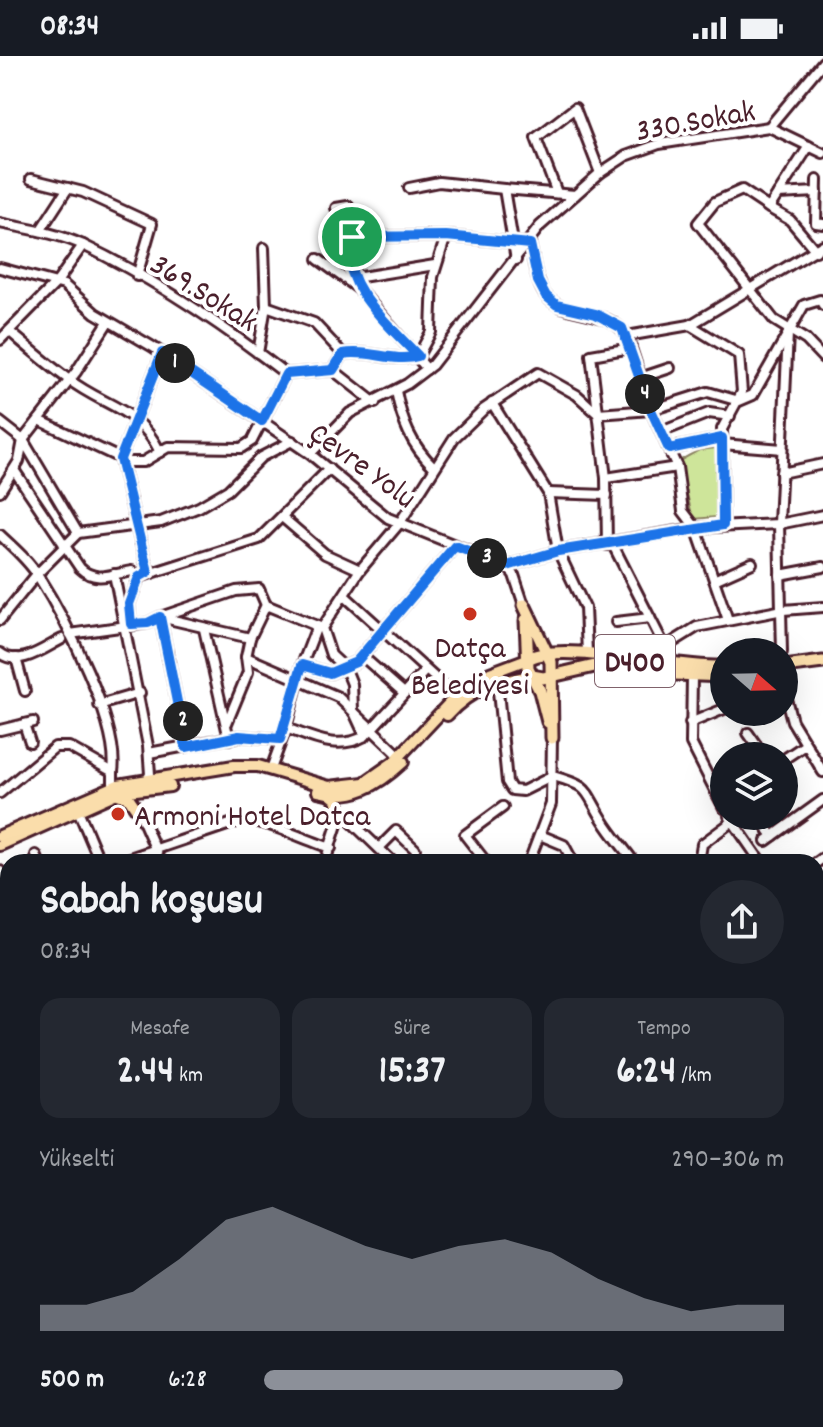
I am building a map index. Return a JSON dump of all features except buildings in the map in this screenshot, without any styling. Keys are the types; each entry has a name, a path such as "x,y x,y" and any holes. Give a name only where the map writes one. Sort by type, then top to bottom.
{"highway":[{"path":"524,605 552,666 552,738"},
{"path":"524,605 530,658 528,668 540,691 552,738"},
{"name":"D400","path":"530,658 587,653 675,666 710,667"},
{"path":"798,657 823,654"},
{"path":"798,665 823,662"},
{"name":"D400","path":"532,676 539,679 599,665 710,676"}],"main road":[{"path":"150,786 240,765 271,769 318,784 351,787 375,776 400,756 455,696 490,673 530,658"},
{"path":"2,841 114,790 249,771 329,794 354,794 376,785 395,770 467,695 497,681 532,676"},
{"path":"140,814 150,786"},
{"path":"2,841 78,810 114,790"},
{"path":"114,790 129,798 140,814"},
{"path":"329,794 336,799 341,812"},
{"path":"341,812 354,794"}],"street":[{"path":"769,127 823,62"},
{"path":"557,193 536,138 575,108 600,173"},
{"name":"330.Sokak","path":"310,454 350,413 396,391 427,369 530,244 540,226 600,173 626,156 659,144 769,127 823,153"},
{"path":"769,208 809,146"},
{"path":"31,179 68,188 152,224 137,276"},
{"path":"817,180 816,223 823,224"},
{"path":"409,188 439,182 575,195"},
{"path":"40,231 68,188"},
{"path":"504,189 510,242 516,260"},
{"path":"627,336 690,325 749,291 820,248 790,220 742,190 715,202 698,223 749,291 774,320 806,340 823,358"},
{"path":"778,194 817,192"},
{"path":"336,208 348,206 352,237 347,249 359,289"},
{"name":"369.Sokak","path":"0,223 40,231 83,245 217,322 286,374"},
{"path":"343,354 365,352 408,359 418,356 431,332 435,265 446,236"},
{"path":"352,237 446,236 530,244 538,281 546,296 568,310 596,314 622,328 651,410 677,467 683,511 696,528 728,620"},
{"path":"0,340 57,282 83,245"},
{"path":"258,353 266,306 264,248"},
{"path":"318,259 359,289 427,369"},
{"path":"355,278 435,265"},
{"name":"Çevre Yolu","path":"0,268 57,282 108,322 162,353 292,441 368,504 399,524 507,566"},
{"path":"271,769 286,728 302,665 319,627 346,597 360,570 399,524 454,438 492,403 538,373 577,395 598,414 651,410 708,392 739,401 753,395 804,305 822,301"},
{"path":"266,306 314,323 343,354"},
{"path":"0,491 14,470 23,440 70,381 108,322"},
{"path":"690,325 739,355 742,392 722,441 723,525"},
{"path":"782,638 779,524 788,330"},
{"path":"9,331 70,381 136,417 148,428 160,452"},
{"path":"631,348 591,355 606,478 610,545 675,666"},
{"path":"148,572 120,459 162,353"},
{"path":"333,370 343,354"},
{"path":"640,378 670,368"},
{"path":"39,420 120,459 143,462 160,452 181,446 241,448 252,441 286,374 333,370 375,403"},
{"path":"396,391 408,434 417,450 434,467"},
{"path":"492,403 548,493 558,551 585,608 587,653"},
{"path":"661,432 709,413 730,416"},
{"path":"0,422 23,440 78,533"},
{"path":"0,620 37,574 78,533 161,522 199,507 228,490 261,457 292,441"},
{"path":"669,449 722,441 782,449"},
{"path":"781,473 823,464"},
{"path":"606,478 677,467"},
{"path":"128,624 129,604 139,577 259,539 329,469"},
{"path":"14,470 88,576 132,571 139,577"},
{"path":"548,493 607,495"},
{"path":"524,605 514,575 507,566 558,551 610,545 696,528 779,524 823,515"},
{"path":"282,517 325,554 360,570"},
{"path":"0,535 37,574 99,705 113,749 114,790"},
{"path":"302,665 330,673 346,669 362,656 455,546"},
{"path":"714,580 752,563"},
{"path":"780,575 823,567"},
{"path":"114,574 128,624 140,693 149,753 150,786"},
{"path":"1,656 16,658 66,636 148,623 236,591 259,589 266,605 319,627 331,655 346,669 352,684 353,710 365,736"},
{"path":"346,597 455,696"},
{"path":"227,723 248,672 246,657 250,638 266,605"},
{"path":"665,647 697,627 783,610 823,607"},
{"path":"160,617 250,638"},
{"path":"160,617 186,747"},
{"path":"616,622 650,618"},
{"path":"204,629 229,739"},
{"path":"362,656 404,693"},
{"path":"246,657 338,697 400,756"},
{"path":"16,658 25,691"},
{"path":"286,728 335,743 355,742 365,736 425,671"},
{"path":"692,676 691,743 710,779"},
{"path":"497,681 507,782 512,790 523,791 553,776 575,783 591,793 601,818 628,854"},
{"path":"99,705 140,693"},
{"path":"690,723 710,715"},
{"path":"0,730 28,723 30,742"},
{"path":"795,726 823,772"},
{"path":"748,733 754,742"},
{"path":"149,753 239,736 280,739"},
{"path":"532,854 551,804 552,738"},
{"path":"798,750 805,745"},
{"path":"0,793 55,747 69,747 113,772"},
{"path":"798,818 823,800"},
{"path":"480,854 465,835 503,807"},
{"path":"78,810 97,854"},
{"path":"328,854 341,812 385,854"},
{"path":"140,814 159,854"},
{"path":"140,854 249,819 331,848"},
{"path":"700,854 702,844 718,830"},
{"path":"739,830 755,854"},
{"path":"766,830 770,838 781,830"},
{"path":"379,848 396,831 415,849"},
{"path":"540,835 564,845 569,854"}],"green space":[{"path":"716,448 717,517 693,519 679,461 699,450"}],"place":[{"name":"Datça Belediyesi","path":"470,614"},
{"name":"Armoni Hotel Datca","path":"118,814"}],"route":[{"path":"446,236 530,244 538,281 546,296 568,310 596,314 622,328 651,410 669,449 722,438 723,525 613,545 558,551 507,566 455,546 356,662 346,669 330,673 302,665 286,728 280,739 239,736 186,747 185,729 160,617 148,623 131,624 129,604 133,590 139,577 148,572 120,459 162,353 262,421 286,374 314,369 333,370 343,354 354,352 408,359 418,356 359,289 347,249 352,237 446,236"}]}
